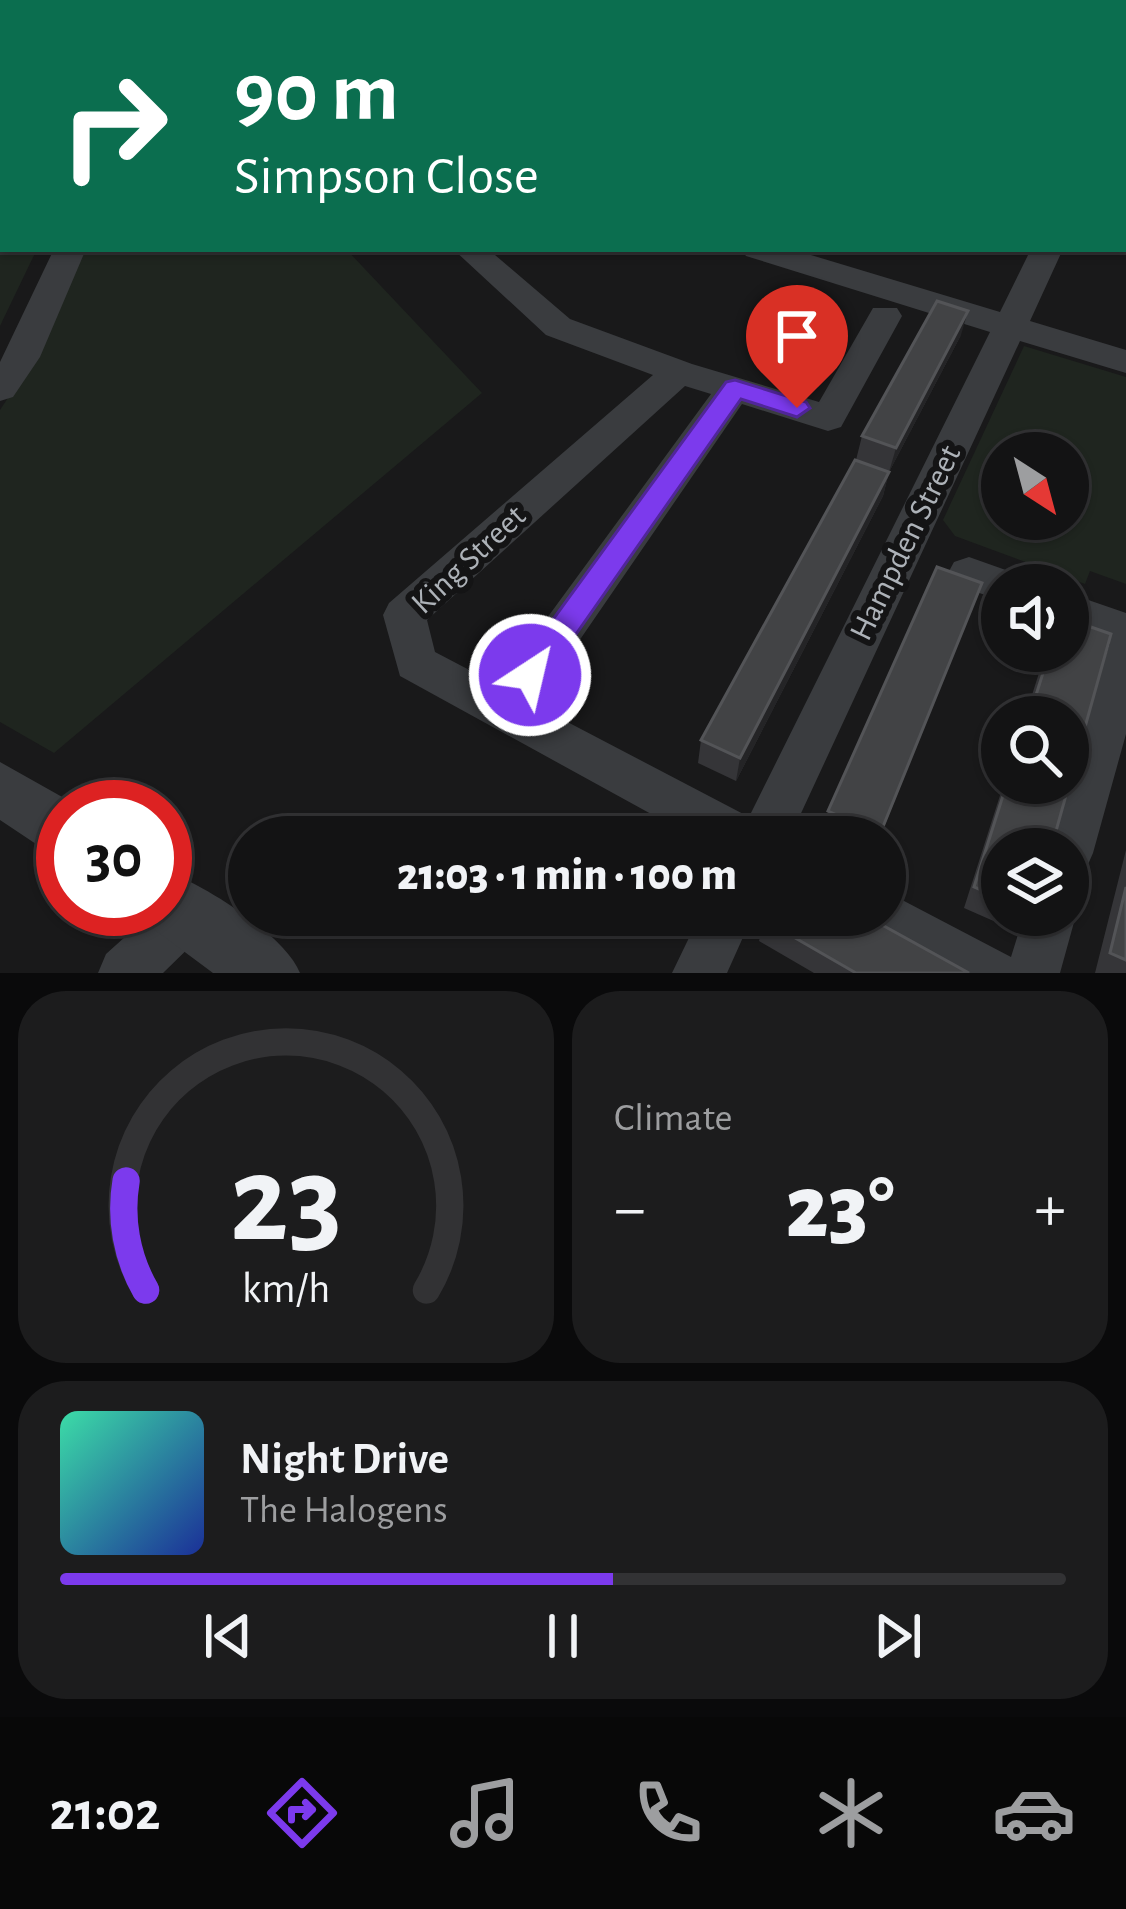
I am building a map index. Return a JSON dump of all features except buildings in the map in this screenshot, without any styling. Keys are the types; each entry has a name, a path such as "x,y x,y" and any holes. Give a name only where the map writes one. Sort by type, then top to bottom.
{"street":[{"path":"0,389 11,351 68,252"},
{"path":"472,252 558,327 679,372 828,418 885,316"},
{"path":"767,252 1126,362"},
{"name":"Hampden Street","path":"775,816 1046,252"},
{"name":"King Street","path":"679,372 404,615 416,663 700,816"},
{"path":"505,711 735,388"},
{"path":"1089,618 1126,632"},
{"path":"1075,828 1126,655"},
{"path":"0,788 36,811"},
{"path":"192,919 267,973"},
{"path":"906,927 991,973"},
{"path":"125,973 154,936"},
{"path":"699,973 717,936"},
{"path":"1033,973 1044,936"}],"shaded area":[{"path":"0,252 36,252 0,326"},
{"path":"83,252 349,252 482,393 54,753 0,722 0,410 40,349"},
{"path":"1024,346 1126,377 1126,584 1089,574 1089,564 1031,564 955,536 943,520 981,438 981,540 1089,540 1089,432 984,432"}],"route":[{"path":"530,675 735,388 797,408"}]}
